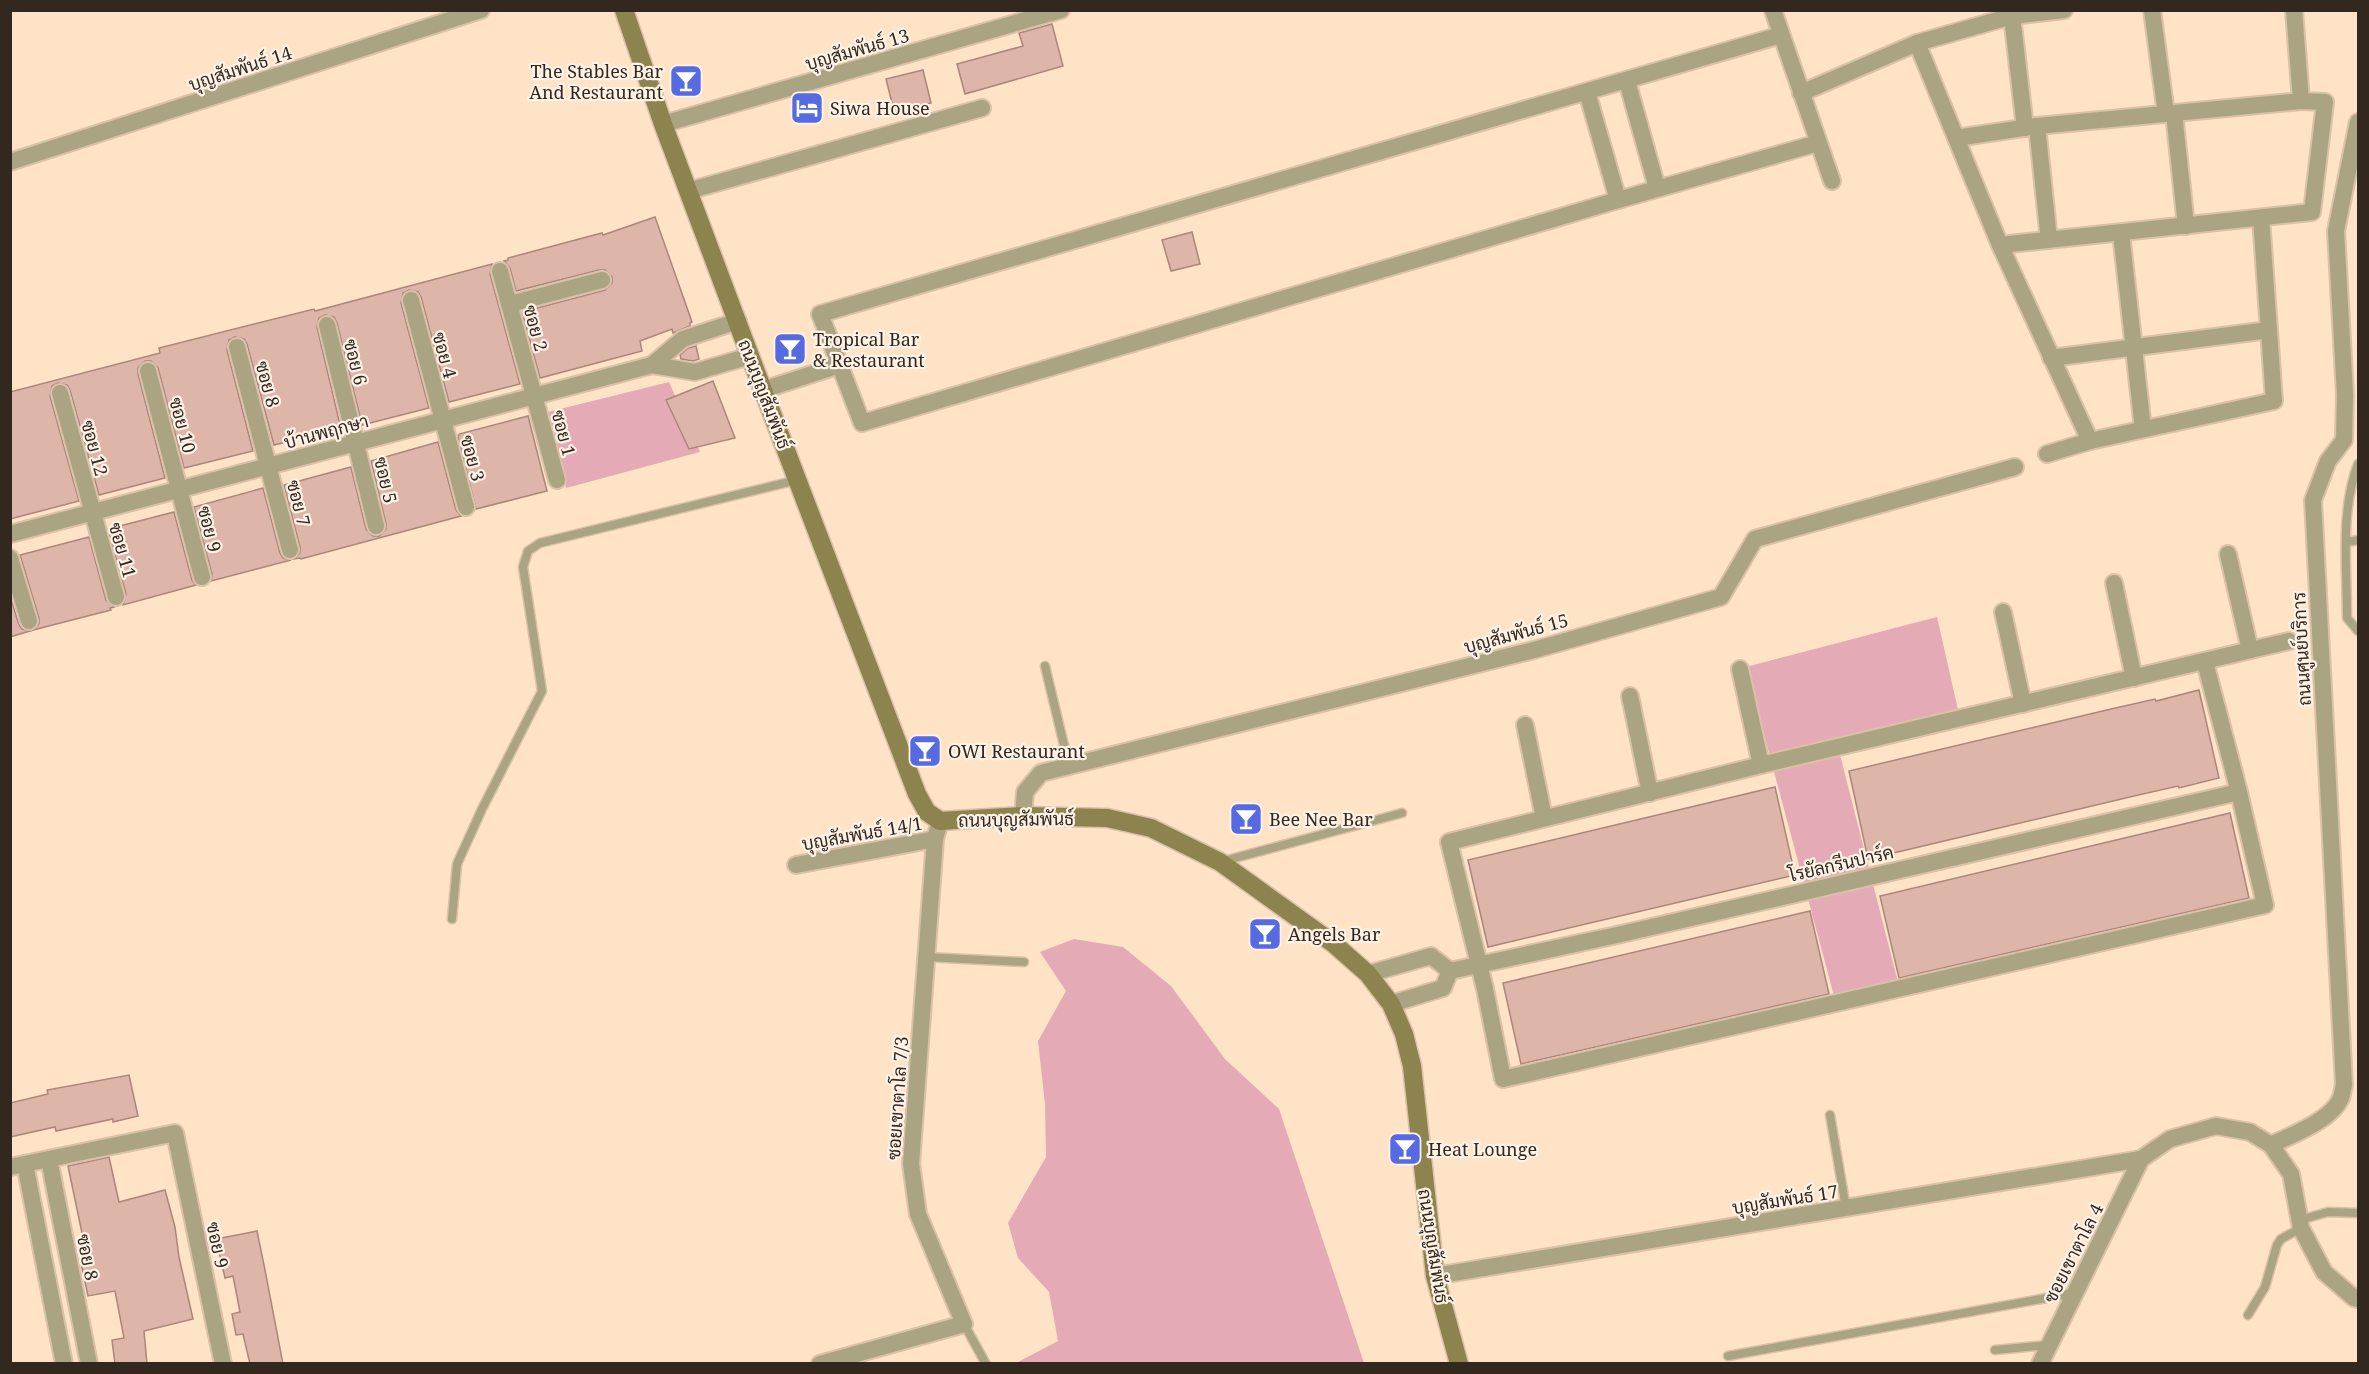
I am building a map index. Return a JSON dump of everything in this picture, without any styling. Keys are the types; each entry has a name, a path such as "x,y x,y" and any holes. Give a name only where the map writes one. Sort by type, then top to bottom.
{"street":[{"name":"บุญสัมพันธ์ 14","path":"10,162 482,10"},
{"name":"บุญสัมพันธ์ 13","path":"663,124 1061,10"},
{"path":"1773,10 1832,181"},
{"path":"1801,93 1917,43 2012,16 2064,10"},
{"path":"2152,10 2186,226"},
{"path":"2294,10 2301,101"},
{"name":"ถนนบุญสัมพันธ์","path":"629,12 663,124 917,794 927,812 940,821 1023,816 1107,818 1151,828 1220,862 1334,944 1368,974 1391,1004 1404,1034 1412,1066 1435,1276 1459,1364"},
{"path":"2012,16 2049,240"},
{"path":"1781,35 820,314 862,423 1818,143"},
{"path":"1917,43 2000,245 2090,441"},
{"path":"1627,81 1658,188"},
{"path":"1587,92 1618,200"},
{"path":"1956,138 2031,127 2170,113 2301,101 2325,102 2312,212 2000,245"},
{"path":"688,191 982,108"},
{"name":"ถนนศูนย์บริการ","path":"2271,1144 2306,1128 2331,1111 2341,1100 2344,1084 2313,500 2328,462 2344,440 2336,231 2358,122"},
{"path":"2047,454 2090,441 2274,401 2261,218"},
{"path":"2121,233 2143,429"},
{"name":"ซอย 2","path":"500,271 534,396"},
{"path":"510,304 602,280"},
{"name":"ซอย 4","path":"411,300 442,420"},
{"name":"บ้านพฤกษา","path":"652,365 683,339 738,321"},
{"name":"ซอย 6","path":"327,325 357,443"},
{"path":"2051,358 2269,330"},
{"name":"ซอย 8","path":"237,347 269,466"},
{"name":"บ้านพฤกษา","path":"10,534 652,365 694,372 750,356"},
{"path":"763,390 840,365"},
{"name":"ซอย 10","path":"148,370 180,489"},
{"name":"ซอย 12","path":"60,393 92,513"},
{"name":"ซอย 1","path":"534,396 557,480"},
{"name":"ซอย 3","path":"442,420 466,507"},
{"name":"ซอย 5","path":"357,443 376,526"},
{"name":"ซอย 7","path":"269,466 290,550"},
{"name":"บุญสัมพันธ์ 15","path":"1023,816 1025,792 1041,773 1533,650 1721,597 1755,539 2015,467"},
{"name":"ซอย 9","path":"180,489 202,577"},
{"name":"ซอย 11","path":"92,513 116,597"},
{"path":"2228,554 2250,650"},
{"path":"10,558 28,621"},
{"path":"2114,583 2133,678"},
{"path":"2003,612 2023,704"},
{"path":"2205,662 2239,792 2265,905 1503,1079 1449,842 1761,765 2289,641"},
{"path":"1740,669 1761,765"},
{"path":"1630,696 1650,793"},
{"path":"1525,725 1544,818"},
{"name":"โรยัลกรีนปาร์ค","path":"1450,970 1617,935 2239,792"},
{"name":"ซอยเขาตาโล 7/3","path":"940,821 935,839 911,1164 918,1214 964,1324"},
{"name":"บุญสัมพันธ์ 14/1","path":"796,865 935,839"},
{"path":"1368,974 1431,956 1450,970 1443,988 1391,1004"},
{"path":"2141,1160 2170,1139 2216,1126 2250,1132 2271,1144 2291,1174 2300,1224 2324,1272 2358,1299"},
{"name":"ซอย 9","path":"49,1159 175,1134 223,1364"},
{"path":"49,1159 18,1165 64,1364"},
{"name":"ซอย 8","path":"49,1159 89,1364"},
{"name":"บุญสัมพันธ์ 17","path":"1435,1276 2141,1160"},
{"name":"ซอยเขาตาโล 4","path":"2040,1364 2141,1160"},
{"path":"820,1364 964,1324"}],"lane":[{"path":"2358,464 2353,479 2347,542 2347,618 2358,631"},
{"path":"452,919 457,864 482,809 542,691 523,567 528,551 540,543 798,480"},
{"path":"2347,542 2358,540"},
{"path":"1045,666 1069,766"},
{"path":"1220,862 1402,813"},
{"path":"926,957 1024,962"},
{"path":"1830,1115 1846,1208"},
{"path":"2248,1315 2265,1287 2277,1245 2281,1239 2300,1224 2328,1212 2358,1213"},
{"path":"1728,1356 2074,1293"},
{"name":"ซอยเขาตาโล 7/3","path":"964,1324 986,1364"},
{"path":"1995,1350 2048,1345"}],"shaded area":[{"path":"669,382 700,452 566,488 548,412"},
{"path":"1937,617 1959,714 1837,743 1898,982 1834,996 1746,667"},
{"path":"1074,939 1123,947 1171,986 1225,1059 1279,1109 1364,1363 1016,1363 1058,1341 1049,1292 1018,1258 1008,1223 1046,1157 1045,1104 1038,1041 1066,991 1040,952"}],"building":[{"path":"1052,24 1063,66 965,94 957,64 1023,46 1019,33"},
{"path":"923,70 931,103 894,111 886,79"},
{"path":"655,217 692,322 690,326 673,333 672,329 640,341 642,351 540,378 522,312 605,290 612,283 612,277 605,270 599,270 516,291 510,268 504,261 602,233 603,235"},
{"path":"1192,232 1200,264 1171,271 1162,240"},
{"path":"492,264 490,274 520,384 449,402 421,297 418,292 409,290 403,293 401,303 429,408 362,425 337,323 334,317 325,315 319,318 317,327 341,429 274,445 247,344 244,339 235,337 229,340 227,350 253,451 184,468 158,368 151,361 145,361 138,368 138,374 165,478 99,495 70,390 67,385 58,383 52,386 50,396 79,501 10,519 10,392 160,353 159,348 314,309 315,311"},
{"path":"696,346 699,359 693,361 681,359 680,355 688,348"},
{"path":"713,381 735,438 689,449 666,400"},
{"path":"528,416 547,491 476,509 459,434"},
{"path":"438,442 456,510 461,516 294,559 300,553 300,547 284,485 351,467 366,529 373,536 379,536 386,529 386,524 371,461"},
{"path":"263,488 280,553 283,558 291,560 211,581 212,574 194,507"},
{"path":"174,512 192,580 196,585 123,605 126,594 108,529"},
{"path":"89,537 106,600 114,607 110,608 111,610 33,630 39,624 39,618 20,555"},
{"path":"10,596 19,625 22,629 30,631 10,637"},
{"path":"2199,690 2219,778 1868,859 1849,771"},
{"path":"1775,787 1795,875 1488,947 1468,860"},
{"path":"2230,813 2249,898 1899,978 1880,896"},
{"path":"1810,911 1829,994 1521,1064 1503,983"},
{"path":"129,1075 138,1116 56,1131 55,1127 10,1137 10,1103 48,1094 47,1090"},
{"path":"109,1157 119,1202 165,1190 175,1227 179,1257 193,1319 144,1331 147,1364 115,1364 112,1340 124,1338 115,1291 88,1296 80,1259 87,1257 68,1166"},
{"path":"257,1231 283,1364 250,1364 243,1334 236,1335 232,1314 240,1312 233,1276 225,1278 216,1239"}],"place":[{"name":"The Stables Bar And Restaurant","path":"686,81"},
{"name":"Siwa House","path":"807,108"},
{"name":"Tropical Bar & Restaurant","path":"790,349"},
{"name":"OWI Restaurant","path":"925,751"},
{"name":"Bee Nee Bar","path":"1246,819"},
{"name":"Angels Bar","path":"1265,934"},
{"name":"Heat Lounge","path":"1405,1149"}]}
